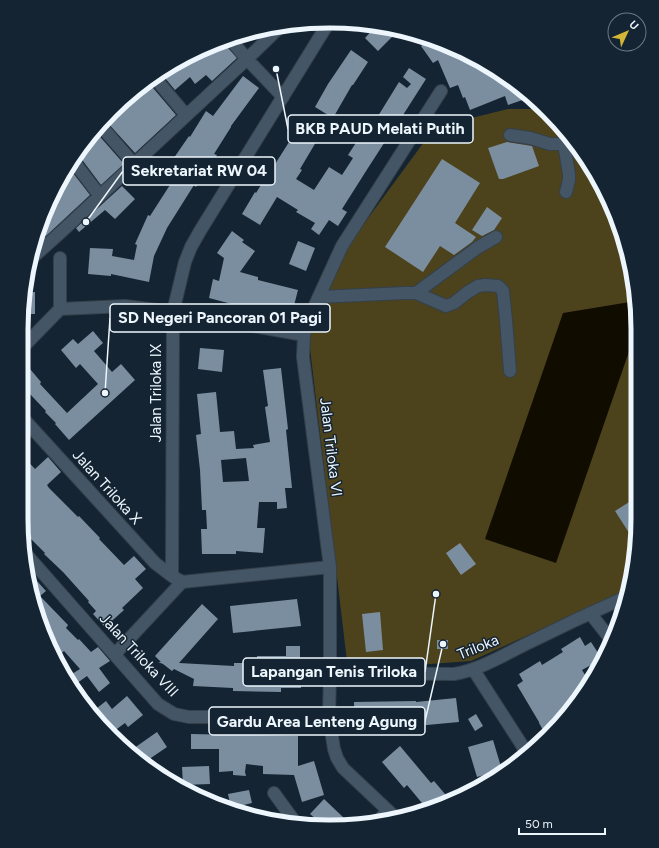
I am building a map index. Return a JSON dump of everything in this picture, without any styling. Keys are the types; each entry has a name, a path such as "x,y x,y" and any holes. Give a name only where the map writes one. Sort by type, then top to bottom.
{"street":[{"name":"Jalan Triloka IX","path":"177,579 173,312 186,262 200,231 325,28"},
{"path":"38,253 247,59 272,34"},
{"path":"234,44 283,97"},
{"path":"158,82 186,115"},
{"name":"Jalan Triloka VI","path":"391,813 343,768 334,749 329,717 330,567 303,357 304,334 310,316 342,246 441,91"},
{"path":"104,130 134,164"},
{"path":"510,135 530,138 550,144 565,141"},
{"path":"566,192 569,180 567,144"},
{"path":"77,166 100,196"},
{"path":"416,293 477,248 496,236"},
{"path":"41,242 45,246"},
{"path":"60,258 60,309"},
{"path":"319,297 404,292 416,293 446,306 454,303 478,286 498,286 503,291 510,370"},
{"path":"28,342 60,309 125,306 173,312 304,334"},
{"name":"Jalan Triloka X","path":"28,424 155,564 177,579"},
{"name":"Jalan Triloka VIII","path":"31,560 158,704 174,714 189,717 329,717"},
{"path":"115,654 177,579 330,567"},
{"name":"Triloka","path":"330,673 454,674 462,672 488,663 620,600"},
{"path":"590,613 607,635"},
{"path":"473,669 524,748"},
{"path":"274,794 291,817"}],"shaded area":[{"path":"508,109 535,109 569,146 591,179 608,214 621,251 625,271 631,330 631,518 625,577 622,594 471,661 348,670 309,340 338,259 435,127"},
{"path":"629,302 631,346 556,563 485,539 563,313"}],"building":[{"path":"371,31 394,35 378,51 365,38"},
{"path":"424,43 463,59 497,79 524,99 508,105 505,96 470,110 458,85 450,88 438,60 433,63 421,46"},
{"path":"227,46 237,58 212,81 206,75 195,84 190,77 175,90 165,78 179,68 196,59"},
{"path":"351,50 368,62 352,85 333,118 315,107 328,84"},
{"path":"409,68 426,79 342,209 347,212 338,226 329,220 319,235 311,229 315,223 296,212 298,210 277,197 260,225 242,214 303,120 322,132 300,169 302,170 296,179 314,190 329,167 342,175 353,158 348,155 363,132 367,134 399,82 407,88 411,84 403,77"},
{"path":"243,76 259,88 231,126 214,154 217,155 196,187 194,185 167,228 154,256 149,282 111,274 111,276 88,274 90,248 113,249 112,256 134,260 137,245 135,244 148,215 150,216 177,174 167,168 189,136 190,137 206,111 213,116"},
{"path":"152,86 176,115 135,153 109,124 116,116"},
{"path":"99,136 124,164 101,185 81,159"},
{"path":"507,142 532,146 539,166 503,179 499,179 488,148"},
{"path":"442,159 480,183 455,223 476,237 472,242 454,255 440,246 423,272 385,247"},
{"path":"73,173 90,195 46,236 44,234 51,214"},
{"path":"122,186 135,199 115,219 105,210 79,232 76,228"},
{"path":"487,207 502,218 494,230 482,236 472,230"},
{"path":"232,231 244,240 242,242 255,251 240,272 258,277 258,280 298,290 289,325 251,315 250,318 241,316 243,307 209,298 213,279 219,281 224,258 217,253"},
{"path":"298,241 315,248 306,271 289,264"},
{"path":"31,292 35,292 35,314 29,314"},
{"path":"93,331 103,343 94,351 112,372 121,364 135,380 69,440 45,412 46,411 29,393 28,394 28,371 30,369 41,382 40,384 67,413 98,384 80,364 76,368 61,350 73,339 78,344"},
{"path":"200,348 224,350 222,372 198,369"},
{"path":"281,368 288,429 286,430 292,488 285,488 287,508 277,509 277,502 259,502 257,528 265,528 263,553 236,551 236,554 202,554 201,529 207,529 206,510 202,510 196,435 201,434 197,394 216,392 220,432 234,431 236,449 254,448 253,445 270,442 265,407 268,406 263,370","holes":["246,458 249,481 223,482 221,460"]},
{"path":"48,457 61,472 47,485 49,488 78,517 79,516 124,565 134,556 146,569 135,579 143,588 122,608 124,610 105,627 93,614 96,611 88,602 89,601 63,572 44,554 45,553 29,537 28,462 35,469"},
{"path":"631,501 630,535 615,511"},
{"path":"460,543 476,564 461,575 446,553"},
{"path":"36,580 46,591 40,596 68,625 66,628 91,652 98,647 110,661 99,668 110,683 99,692 87,676 77,683 71,674 80,669 64,651 60,654 59,652 44,615 35,581"},
{"path":"297,599 301,626 233,633 230,606"},
{"path":"202,604 218,619 179,663 234,666 234,663 257,663 257,656 286,656 286,646 300,646 301,688 281,688 281,692 233,691 233,688 193,686 194,679 174,669 172,671 158,662 161,662 155,656"},
{"path":"380,612 383,650 366,652 362,614"},
{"path":"580,637 585,646 591,642 599,654 594,663 582,670 586,677 569,702 544,731 517,685 523,681 519,674 540,661 542,665 563,652 561,649"},
{"path":"437,640 448,640 448,649 437,649"},
{"path":"127,696 143,715 128,727 125,723 115,731 96,709 106,701 112,709"},
{"path":"456,698 459,722 416,726 417,734 355,735 354,702 416,702"},
{"path":"476,714 483,726 475,731 468,719"},
{"path":"157,732 167,747 148,760 134,748"},
{"path":"241,733 298,736 298,766 314,761 324,795 302,802 294,775 263,774 263,766 246,764 246,776 233,775 233,771 219,772 219,749 191,749 191,734 241,735"},
{"path":"493,740 501,766 490,773 477,777 468,747"},
{"path":"400,746 431,783 434,781 447,796 424,805 407,785 404,788 382,762"},
{"path":"209,766 210,784 188,785 183,782 182,767"},
{"path":"249,790 252,803 239,806 230,803 228,794"},
{"path":"324,799 344,818 330,820 316,819 310,814"}],"place":[{"name":"BKB PAUD Melati Putih","path":"276,69"},
{"name":"Sekretariat RW 04","path":"86,222"},
{"name":"SD Negeri Pancoran 01 Pagi","path":"105,393"},
{"name":"Lapangan Tenis Triloka","path":"436,594"},
{"name":"Gardu Area Lenteng Agung","path":"443,644"}]}
